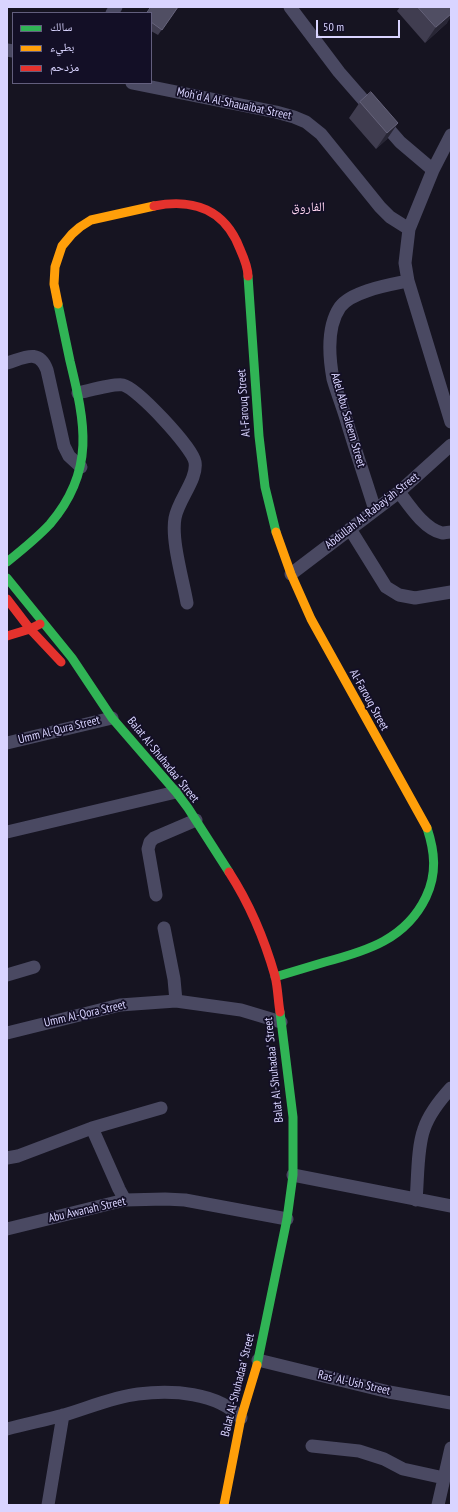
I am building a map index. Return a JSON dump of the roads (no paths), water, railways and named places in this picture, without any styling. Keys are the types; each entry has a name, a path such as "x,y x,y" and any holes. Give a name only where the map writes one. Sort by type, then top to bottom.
{"street":[{"path":"290,7 339,72 400,142 434,170"},
{"name":"Moh'd A Al-Shauaibat Street","path":"137,84 276,112 306,122 321,134 380,207 390,217 409,229"},
{"path":"451,135 434,170 409,229 405,263 408,281 451,422"},
{"name":"Al-Farouq Street","path":"7,562 33,540 56,517 70,494 81,467 84,445 82,419 78,393 54,284 54,267 58,252 68,238 79,227 92,220 138,209 173,203 189,204 208,210 224,222 234,235 242,249 248,273 259,436 265,487 275,528 290,574 311,619 426,826 432,841 436,859 434,877 425,902 413,919 397,934 378,945 357,954 274,977"},
{"name":"Adel Abu Saleem Street","path":"375,510 333,379 331,338 334,321 341,307 350,299 374,288 408,281"},
{"path":"7,363 33,357 37,357 42,361 46,370 64,446 69,456 81,467"},
{"path":"78,393 118,384 126,386 147,402 180,438 193,456 195,470 190,484 180,502 175,519 174,530 187,603"},
{"name":"Abdullah Al-Rabay‘ah Street","path":"290,574 399,492 451,445"},
{"path":"399,492 421,520 433,529 442,533 451,532"},
{"path":"350,529 386,587 398,595 415,598 451,592"},
{"name":"Balat Al-Shuhadaa' Street","path":"7,578 72,658 112,718 176,792 196,820 231,875 249,909 264,944 274,977 293,1117 293,1175 287,1218 258,1360 241,1418 224,1505"},
{"name":"Balat Al-Shuhadaa' Street","path":"7,599 17,618 30,629 68,669 88,683"},
{"path":"17,618 33,610"},
{"path":"7,636 30,629 43,623"},
{"name":"Umm Al-Qura Street","path":"7,743 112,718"},
{"path":"7,832 176,792"},
{"path":"156,895 148,849 150,842 154,838 196,820"},
{"path":"164,928 174,979 176,1001"},
{"path":"7,975 34,967"},
{"name":"Umm Al-Qora Street","path":"7,1033 120,1004 176,1001 241,1010 281,1022"},
{"path":"416,1200 421,1140 424,1129 435,1107 451,1088"},
{"path":"7,1158 18,1156 92,1128 161,1108"},
{"path":"92,1128 125,1200"},
{"path":"293,1175 451,1206"},
{"name":"Abu Awanah Street","path":"7,1229 125,1200 185,1200 287,1218"},
{"name":"Ras‘ Al-Ush Street","path":"258,1360 389,1392 451,1403"},
{"path":"7,1429 137,1394 167,1393 204,1397 224,1404 234,1410 241,1418"},
{"path":"48,1505 62,1415"},
{"path":"312,1446 359,1451 384,1459 403,1469 444,1478"},
{"path":"438,1505 451,1448"}],"district":[{"name":"الفاروق","path":"308,207"}]}
